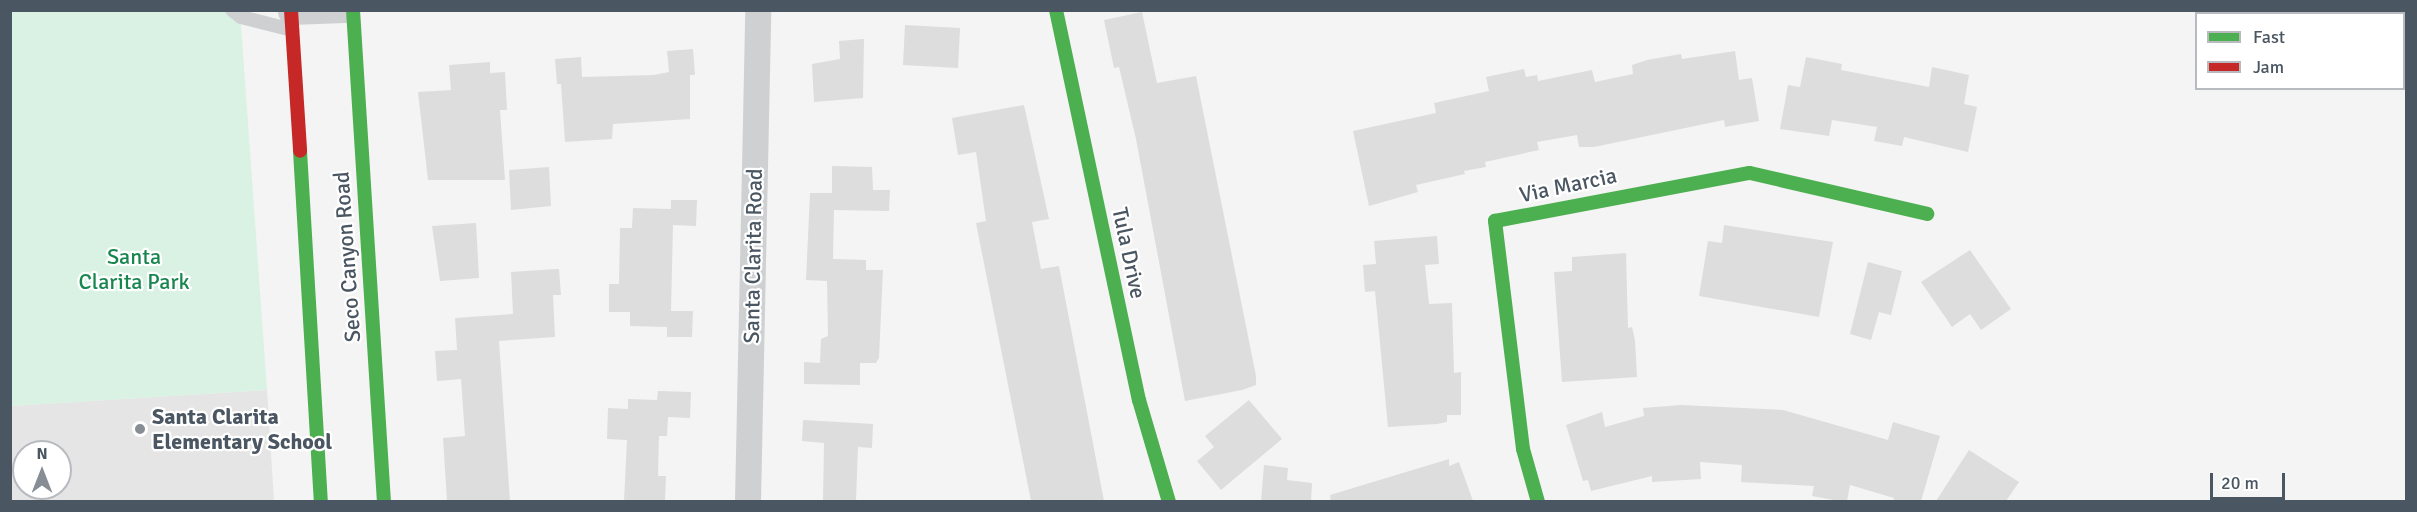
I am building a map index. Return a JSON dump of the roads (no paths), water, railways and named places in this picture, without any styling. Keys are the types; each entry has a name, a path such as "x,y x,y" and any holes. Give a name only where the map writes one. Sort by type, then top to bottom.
{"street":[{"path":"291,17 345,10"},
{"name":"Seco Canyon Road","path":"353,10 384,501"},
{"name":"Santa Clarita Road","path":"748,501 758,10"},
{"name":"Tula Drive","path":"1056,10 1138,400 1169,501"},
{"name":"Seco Canyon Road","path":"291,17 321,501"},
{"name":"Via Marcia","path":"1538,501 1524,449 1495,221 1750,173 1927,214"}],"lane":[{"path":"232,10 241,17 291,17"}],"place":[{"name":"Santa Clarita Elementary School","path":"140,429"}],"park label":[{"name":"Santa Clarita Park","path":"134,268"}]}
